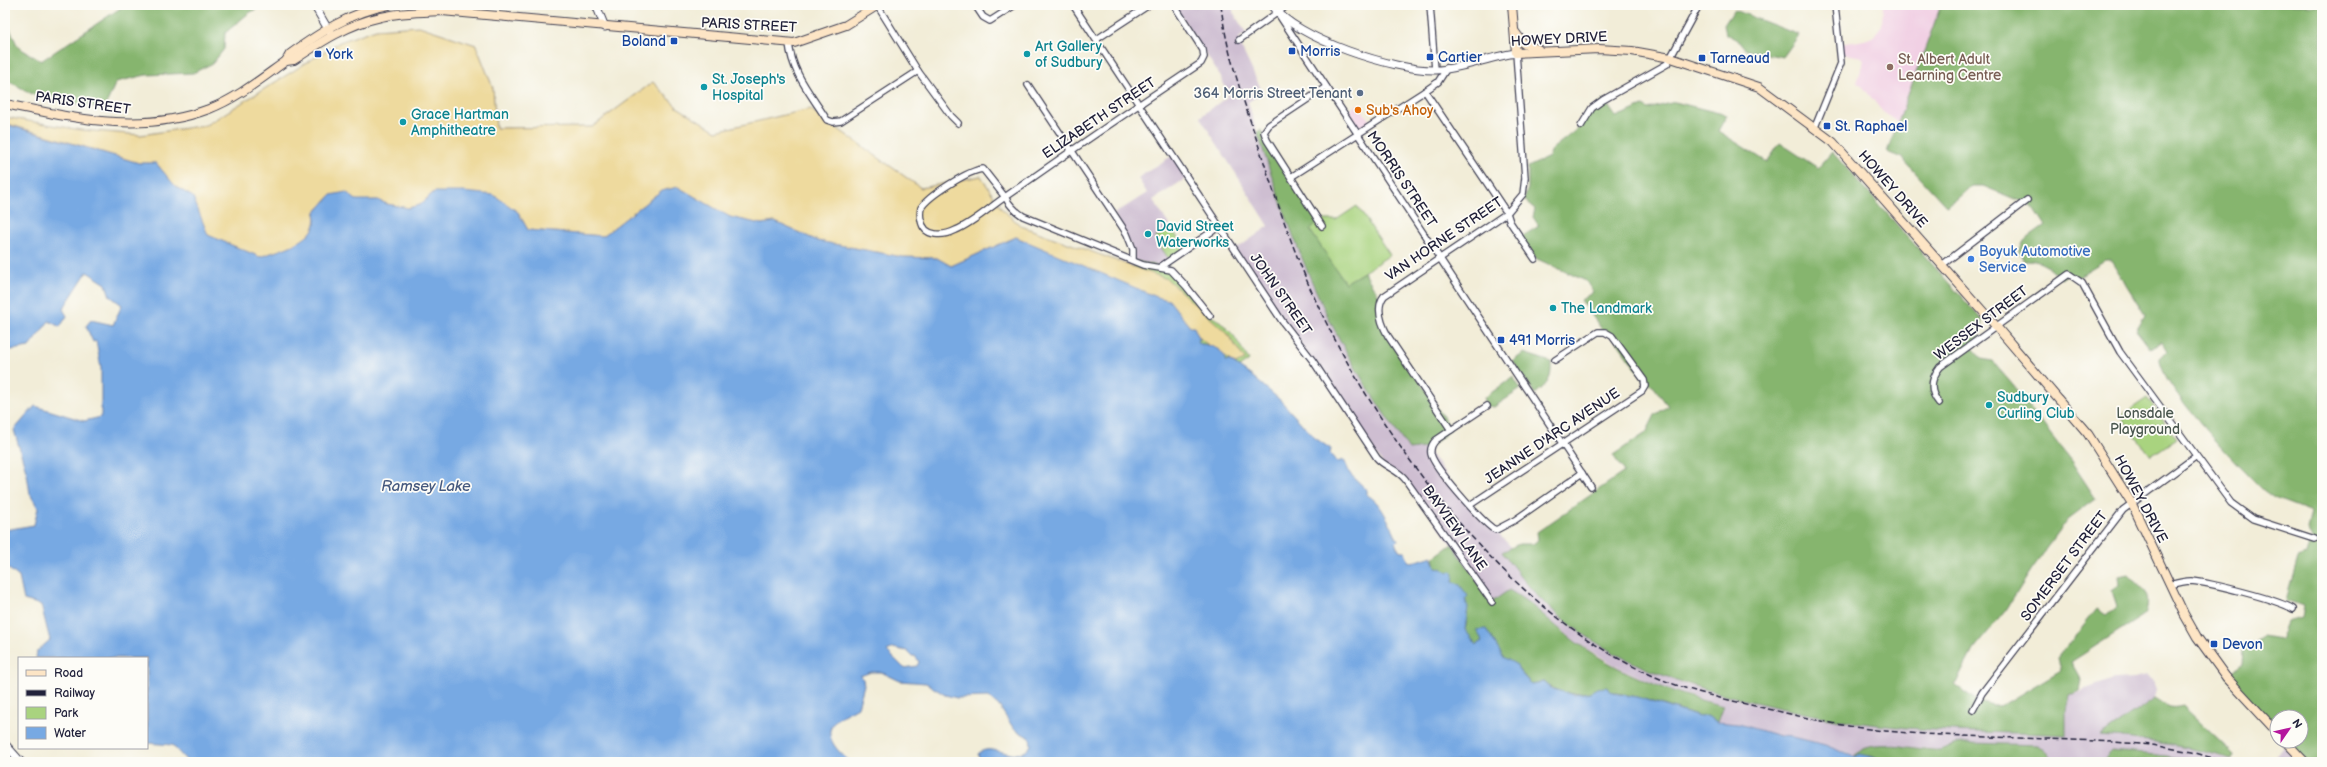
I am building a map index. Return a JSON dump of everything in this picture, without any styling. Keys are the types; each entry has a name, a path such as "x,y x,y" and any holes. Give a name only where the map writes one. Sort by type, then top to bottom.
{"main road":[{"name":"PARIS STREET","path":"5,104 107,122 140,124 165,122 210,109 231,98 286,61 290,54 330,32 358,13 389,5"},
{"name":"PARIS STREET","path":"419,5 442,11 789,43 818,37 846,25 878,5"},
{"name":"VAN HORNE STREET","path":"1512,5 1516,52"},
{"name":"PARIS STREET","path":"330,32 382,16 442,11"},
{"path":"1514,31 1524,44 1545,51"},
{"name":"HOWEY DRIVE","path":"1516,52 1579,48 1610,49 1671,58 1759,87 1815,127 1844,153 1996,325 2080,423 2112,470 2131,502 2191,626 2212,659 2229,681 2269,724"},
{"path":"2293,749 2305,762"}],"street":[{"path":"314,5 330,32"},
{"path":"596,5 605,27"},
{"path":"878,5 918,71 950,116 958,123"},
{"path":"975,5 987,20 994,20 1015,5"},
{"name":"JOHN STREET","path":"1073,5 1140,103 1282,320 1313,360 1377,458 1382,464 1396,470"},
{"path":"1097,39 1149,5"},
{"name":"ELIZABETH STREET","path":"1005,197 986,170 979,169 928,198 920,210 921,223 929,232 940,235 956,231 1005,197 1072,150 1140,103 1201,64 1204,57 1203,50 1174,5"},
{"name":"MORRIS STREET","path":"1272,5 1591,487"},
{"path":"1239,40 1288,5"},
{"path":"1430,5 1436,70"},
{"path":"1581,126 1598,104 1664,67 1671,58 1699,5"},
{"path":"1815,127 1841,63 1835,5"},
{"name":"HOWEY DRIVE","path":"1277,12 1305,32 1342,48 1396,64 1436,70 1516,52"},
{"path":"789,43 790,60 797,74 827,120 833,122 841,121 918,71"},
{"name":"VAN HORNE STREET","path":"1451,430 1388,336 1382,322 1381,303 1384,296 1508,213 1519,201 1525,186 1516,52"},
{"path":"1291,177 1356,134 1426,91 1438,82 1447,68"},
{"path":"1028,85 1131,241 1133,259"},
{"path":"1322,226 1264,132 1269,125 1326,87"},
{"path":"1426,91 1508,213 1510,222 1535,259"},
{"path":"1005,197 1013,210 1023,216 1153,268 1160,267 1168,269 1176,274 1210,316"},
{"path":"1942,264 2027,200"},
{"path":"1160,267 1220,226"},
{"name":"WESSEX STREET","path":"1939,403 1932,396 1931,389 1935,374 1940,367 1996,325 2069,274 2082,284 2120,352 2195,457"},
{"name":"JEANNE D'ARC AVENUE","path":"1470,505 1642,391 1645,386 1644,380 1621,348 1612,336 1605,332 1598,332 1556,360"},
{"path":"1486,406 1436,440 1431,447 1431,453 1434,462 1470,505 1486,523 1496,530 1515,520 1582,473"},
{"path":"2195,457 2231,503 2242,513 2267,525 2315,539"},
{"name":"SOMERSET STREET","path":"1973,710 1982,693 2118,515 2131,502 2195,457"},
{"name":"BAYVIEW LANE","path":"1396,470 1427,509 1492,602"},
{"path":"2170,585 2186,581 2198,582 2269,600 2293,609"},
{"path":"5,744 21,762"}],"shaded area":[{"path":"1174,5 1233,5 1233,12 1246,33 1239,38 1242,49 1263,93 1248,102 1284,212 1326,313 1356,369 1394,429 1431,447 1430,453 1454,487 1511,547 1502,552 1548,607 1582,633 1630,661 1687,685 1779,708 1838,719 1910,728 2066,735 2066,710 2069,695 2114,679 2134,678 2147,675 2153,679 2157,689 2155,698 2101,736 2147,739 2174,744 2240,762 2201,762 2167,756 2111,751 2104,762 2053,762 2050,756 2038,745 1969,743 1952,745 1940,750 1892,745 1873,745 1854,757 1847,753 1805,740 1780,736 1739,724 1717,722 1723,706 1661,687 1620,668 1579,644 1521,597 1509,591 1492,602 1405,479 1383,464 1235,250 1269,226 1200,117 1228,96 1222,79"},
{"name":"St. Albert Adult Learning Centre","path":"1883,5 1941,5 1898,123 1882,111 1863,87 1857,83 1864,60 1862,57 1841,53 1840,44 1873,37 1882,25"},
{"path":"1358,104 1371,123 1359,128 1348,111"},
{"path":"1173,155 1188,177 1153,200 1171,228 1155,238 1170,261 1161,267 1133,260 1134,252 1114,214 1147,193 1138,178"},
{"path":"2284,749 2293,749 2305,762 2270,762"}],"green space":[{"path":"125,5 264,5 249,13 225,33 224,49 213,63 193,73 146,75 116,82 104,109 34,95 5,79 5,18 18,47 41,61"},
{"path":"1941,5 2322,5 2322,762 2305,762 2293,749 2309,749 2309,709 2269,709 2269,723 2226,676 2242,664 2243,651 2263,637 2280,640 2287,622 2301,618 2303,606 2286,600 2298,558 2307,555 2312,538 2307,530 2311,512 2274,498 2263,490 2221,446 2186,406 2172,387 2163,370 2160,358 2167,351 2162,342 2150,348 2136,330 2145,315 2111,260 2105,260 2077,277 2069,273 2061,279 2045,265 2036,261 2024,260 2019,251 2024,241 2045,226 2032,206 1983,186 1971,186 1957,199 1946,206 1902,158 1887,152"},
{"path":"1734,10 1799,35 1783,57 1746,50 1739,41 1726,34 1724,25"},
{"path":"1604,100 1616,117 1643,106 1648,109 1675,102 1727,115 1718,131 1767,162 1780,143 1818,168 1832,152 1982,320 1980,336 1969,345 1982,359 1992,361 2012,384 2071,461 2096,499 2068,520 2032,569 2006,610 1973,650 1955,685 1976,700 1999,707 2061,670 2058,658 2097,609 2106,615 2117,606 2112,591 2120,585 2119,577 2128,575 2147,596 2148,601 2145,614 2071,662 2081,680 2079,690 2069,695 2066,710 2066,735 1928,730 1852,721 1814,715 1759,703 1674,679 1621,657 1571,626 1535,593 1502,552 1519,544 1533,544 1538,540 1537,532 1624,472 1613,455 1646,433 1655,415 1668,406 1654,387 1644,380 1613,336 1603,331 1581,300 1593,292 1586,281 1535,258 1521,237 1539,226 1533,217 1535,209 1524,200 1528,188 1528,167 1549,157 1552,149 1581,126 1589,113"},
{"path":"1261,130 1319,220 1310,230 1345,283 1364,272 1382,301 1380,309 1384,327 1451,429 1431,447 1409,450 1365,384 1341,342 1316,291 1294,239 1257,132"},
{"path":"1357,206 1390,255 1345,284 1309,229 1319,220 1336,220"},
{"path":"1171,228 1186,250 1170,261 1155,238"},
{"path":"1135,261 1168,268 1211,316 1221,322 1234,336 1249,360 1239,367 1231,361 1225,361 1208,345 1198,343 1197,340 1200,339 1195,332 1127,283"},
{"path":"1524,353 1551,362 1551,373 1548,381 1535,394 1513,361"},
{"path":"1513,377 1521,389 1494,407 1487,406 1484,398"},
{"name":"Lonsdale Playground","path":"2147,398 2177,438 2151,456 2121,416"},
{"path":"1452,544 1492,602 1509,590 1535,608 1577,643 1611,664 1666,689 1723,706 1717,722 1707,716 1699,717 1641,698 1613,693 1606,687 1590,692 1574,694 1558,691 1544,682 1531,684 1514,664 1503,657 1486,629 1483,641 1476,645 1465,630 1467,610 1462,590 1453,582 1451,572 1447,573 1443,569 1436,567 1434,557"},
{"path":"2155,698 2171,707 2183,706 2234,755 2233,759 2167,744 2100,736"},
{"path":"1956,744 2038,745 2050,756 2053,762 1883,762 1872,756 1854,757 1860,750 1870,746 1894,745 1942,750"},
{"path":"2111,751 2167,756 2201,762 2104,762"}],"sand":[{"path":"419,26 476,45 493,88 496,128 592,127 653,82 677,107 716,131 810,109 921,188 981,176 1002,209 1021,226 1167,279 1227,333 1245,360 1235,364 1203,341 1168,304 1016,237 951,266 937,258 902,257 818,241 775,222 761,224 730,217 678,187 661,191 603,236 528,230 518,212 434,192 420,205 408,208 387,204 378,200 356,201 331,195 315,213 315,223 312,231 306,238 298,243 260,257 207,235 193,197 176,187 156,163 139,163 5,123 5,117 81,130 141,135 206,125 340,42 376,29"}],"water":[{"name":"Ramsey Lake","path":"5,124 139,163 156,163 176,187 193,197 208,235 260,257 288,247 306,237 312,231 315,223 315,213 331,195 346,192 356,200 378,200 387,204 408,208 420,205 434,192 464,192 494,195 518,212 528,230 603,236 661,191 678,187 730,217 761,224 775,222 818,241 902,257 937,258 951,266 1016,237 1157,297 1169,300 1190,327 1194,327 1200,340 1197,340 1198,343 1211,346 1219,350 1224,356 1225,361 1230,361 1253,377 1279,399 1315,438 1331,449 1330,454 1337,462 1344,460 1350,474 1367,490 1367,495 1377,503 1389,521 1398,540 1396,542 1399,550 1405,552 1409,562 1432,556 1436,567 1443,569 1447,573 1452,571 1454,574 1453,582 1459,584 1468,596 1465,599 1468,607 1465,630 1477,645 1483,641 1476,630 1486,629 1503,657 1517,665 1519,671 1531,684 1544,682 1552,689 1574,695 1590,692 1597,688 1606,687 1613,693 1637,697 1699,717 1707,716 1717,722 1739,724 1780,736 1793,737 1825,745 1854,757 1859,754 1883,762 981,762 978,754 983,750 1019,754 1026,751 1031,745 1030,738 1014,729 999,706 989,697 957,698 945,695 926,683 900,681 881,672 871,672 860,676 863,679 864,685 858,707 836,720 830,732 833,743 837,749 851,762 188,762 172,745 148,743 148,657 36,657 37,651 50,640 41,605 24,600 19,577 5,566 5,530 34,525 38,508 30,494 27,474 14,430 35,406 84,421 101,417 101,368 96,341 93,342 86,326 91,320 113,325 122,305 110,296 106,284 87,272 63,309 67,316 60,327 49,321 29,347 5,351","holes":["893,648 907,651 912,656 915,656 919,662 917,666 904,668 887,651"]}],"railway":[{"path":"1221,5 1223,23 1236,77 1287,229 1302,270 1320,310 1349,365 1383,421 1422,477 1466,530 1514,580 1565,623 1619,659 1676,685 1700,693 1815,720 1885,731 1918,734 2119,742 2152,745 2192,752 2226,762"}],"place":[{"name":"Boland","path":"674,41"},
{"name":"Morris","path":"1292,51"},
{"name":"York","path":"318,54"},
{"name":"Art Gallery of Sudbury","path":"1027,54"},
{"name":"Cartier","path":"1430,57"},
{"name":"Tarneaud","path":"1702,58"},
{"name":"St. Albert Adult Learning Centre","path":"1890,67"},
{"name":"St. Joseph's Hospital","path":"704,87"},
{"name":"364 Morris Street Tenant","path":"1360,93"},
{"name":"Sub's Ahoy","path":"1358,110"},
{"name":"Grace Hartman Amphitheatre","path":"403,122"},
{"name":"St. Raphael","path":"1827,126"},
{"name":"David Street Waterworks","path":"1148,234"},
{"name":"Boyuk Automotive Service","path":"1971,259"},
{"name":"The Landmark","path":"1553,308"},
{"name":"491 Morris","path":"1501,340"},
{"name":"Sudbury Curling Club","path":"1989,405"},
{"name":"Devon","path":"2214,644"}]}
